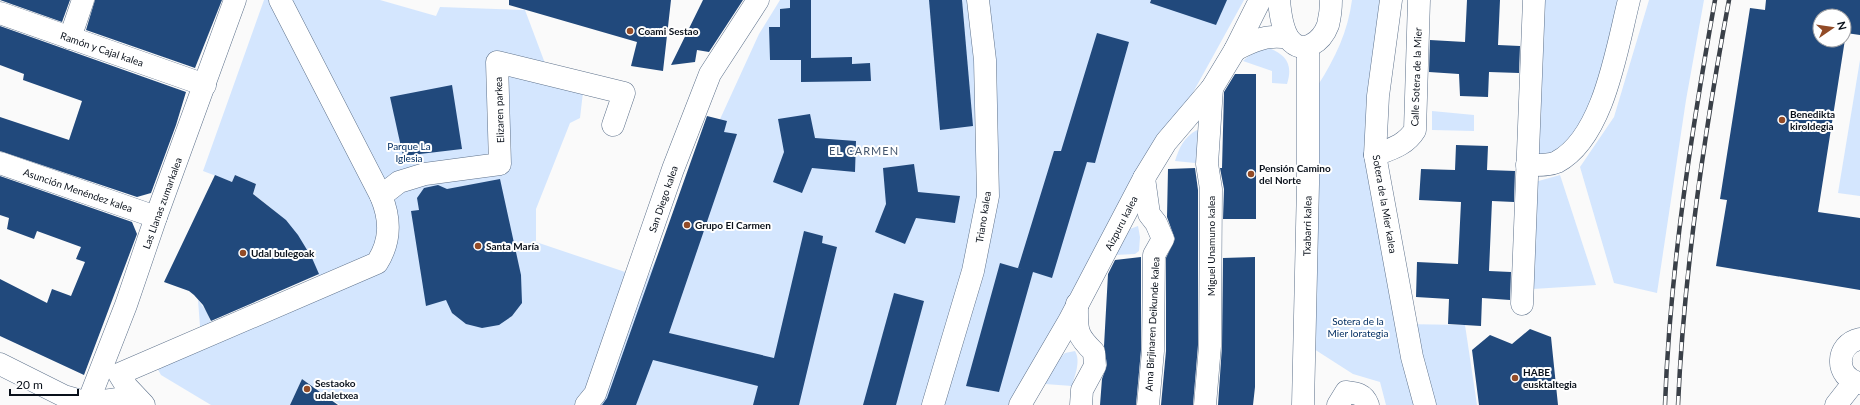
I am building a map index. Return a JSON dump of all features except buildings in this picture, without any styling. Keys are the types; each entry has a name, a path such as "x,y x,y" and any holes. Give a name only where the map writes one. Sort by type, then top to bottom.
{"street":[{"path":"70,38 83,0"},
{"name":"Las Llanas zumarkalea","path":"88,404 126,306 156,217 235,0"},
{"path":"144,405 127,387 119,374 377,263 384,252 388,237 389,222 381,196 280,0"},
{"name":"San Diego kalea","path":"586,405 595,394 673,169 710,74 758,0"},
{"name":"Triano kalea","path":"933,405 973,271 988,196 985,60 978,0"},
{"name":"Aizpuru kalea","path":"1020,405 1069,321 1077,303 1113,240 1144,178 1166,142 1212,88 1235,50 1260,0"},
{"path":"1279,0 1282,19 1288,38 1300,47 1308,47 1324,34 1329,18 1331,0"},
{"name":"Sotera de la Mier kalea","path":"1391,0 1378,96 1375,155 1412,357 1425,405"},
{"name":"Calle Sotera de la Mier","path":"1375,155 1397,147 1409,139 1415,130 1419,0"},
{"path":"1522,304 1534,0"},
{"path":"1527,165 1542,166 1556,162 1572,151 1589,130 1604,99 1629,0"},
{"name":"Ramón y Cajal kalea","path":"0,13 205,85"},
{"path":"1235,50 1266,37 1272,36 1288,38"},
{"name":"Txabarri kalea","path":"1303,405 1308,184 1308,47"},
{"name":"Elizaren parkea","path":"381,196 399,182 425,174 500,164 497,62 624,93 613,125"},
{"name":"Miguel Unamuno kalea","path":"1205,405 1210,346 1211,189 1207,164 1212,88"},
{"name":"Asunción Menéndez kalea","path":"0,163 156,217"},
{"name":"Ama Birjinaren Deikunde kalea","path":"1144,178 1149,214 1156,223 1163,239 1154,255 1153,351 1148,405"},
{"path":"1077,303 1077,329 1083,341 1094,352 1095,366 1082,390 1081,405"},
{"path":"1836,405 1857,382 1847,376 1843,371 1840,364 1841,356 1848,344 1860,339"},
{"path":"0,364 64,396 88,404 118,399 138,405"},
{"path":"1338,405 1346,392 1357,393 1366,399 1368,405"}],"green space":[{"name":"Parque La Iglesia","path":"264,0 380,0 436,16 440,7 525,10 546,66 585,75 580,118 570,123 536,209 536,242 637,276 597,388 759,34 780,0 1244,0 1077,303 1013,405 340,405 302,379 290,405 211,405 161,375 152,359 201,339 198,300 207,312 212,326 319,279 309,254 296,234 281,217 253,194 256,184 235,175 232,182 203,171"},
{"name":"Sotera de la Mier lorategia","path":"1352,0 1384,0 1370,124 1402,324 1465,325 1477,405 1386,405 1380,382 1353,374 1314,349 1318,85 1330,65 1344,34"},
{"path":"1541,0 1620,0 1595,97 1583,124 1557,153 1539,158 1536,151"},
{"path":"1649,0 1704,0 1686,100 1657,293 1614,283 1580,167 1614,117"},
{"path":"1269,48 1284,57 1289,66 1289,77 1287,84 1272,83 1272,71 1243,61 1255,52"},
{"path":"1860,60 1860,196 1838,193"},
{"path":"1432,111 1474,115 1474,131 1432,130"},
{"path":"1197,130 1201,133 1199,158 1195,163 1175,161 1183,143 1192,133"},
{"path":"1560,175 1596,285 1533,289 1535,182"},
{"path":"1138,226 1140,237 1139,251 1135,254 1115,255 1130,229"},
{"path":"1075,351 1077,355 1077,364 1072,386 1045,384 1060,358 1065,353"}],"railway":[{"path":"1665,405 1672,303 1683,202 1715,0"},
{"path":"1678,405 1685,303 1696,202 1711,101 1729,0"}],"place":[{"name":"Coami Sestao","path":"630,31"},
{"name":"Benedikta kiroldegia","path":"1782,120"},
{"name":"Pensión Camino del Norte","path":"1251,174"},
{"name":"Grupo El Carmen","path":"687,225"},
{"name":"Santa María","path":"478,246"},
{"name":"Udal bulegoak","path":"243,253"},
{"name":"HABE eusktaltegia","path":"1515,378"},
{"name":"Sestaoko udaletxea","path":"307,389"}],"district":[{"name":"EL CARMEN","path":"864,150"}]}
